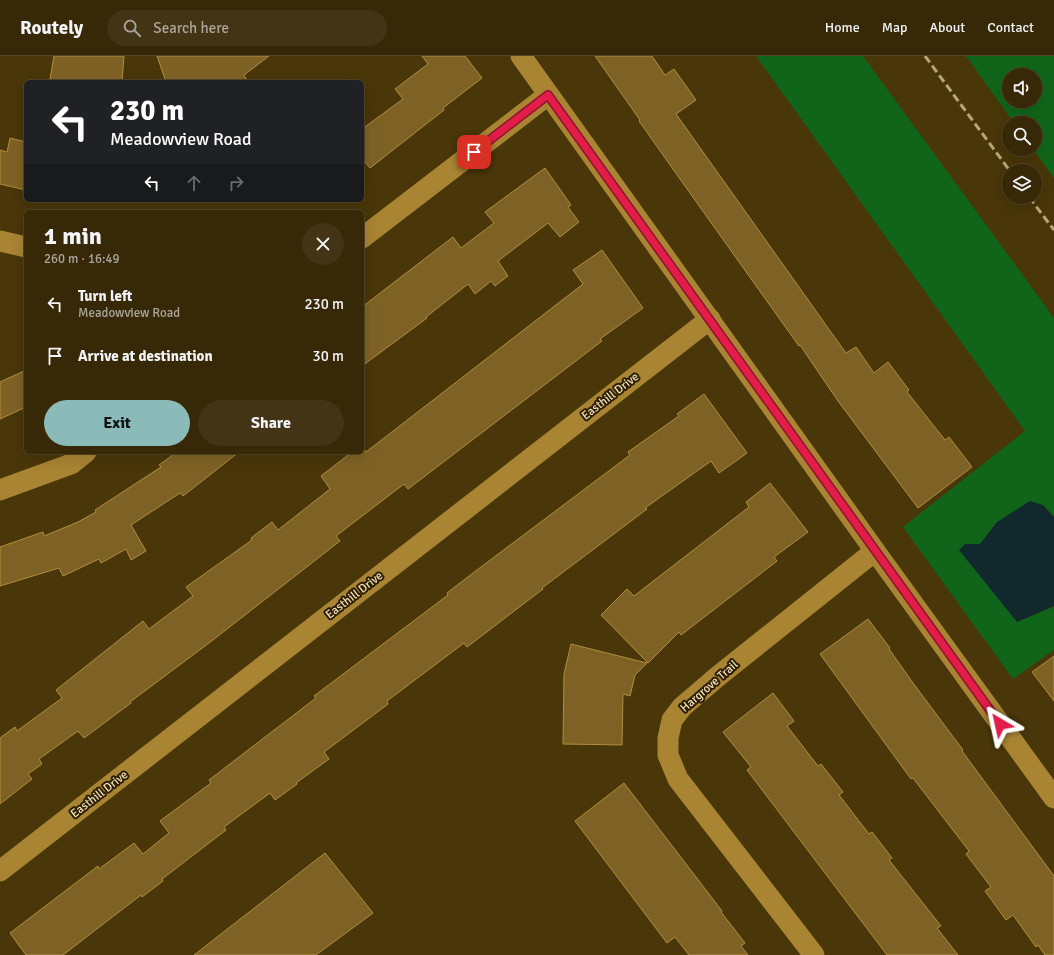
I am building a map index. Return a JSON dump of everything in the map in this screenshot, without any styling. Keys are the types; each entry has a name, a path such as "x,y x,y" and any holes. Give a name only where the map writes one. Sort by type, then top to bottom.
{"street":[{"path":"521,56 875,551 1054,798"},
{"path":"364,236 548,95"},
{"path":"0,241 24,247"},
{"name":"Easthill Drive","path":"0,871 710,319"},
{"path":"0,490 71,464 84,454"},
{"name":"Hargrove Trail","path":"814,955 678,778 668,755 668,738 672,720 682,707 717,677 875,551"}],"green space":[{"path":"756,56 863,56 1054,318 1054,517 1043,505 997,522 980,544 965,544 1017,622 1054,606 1054,650 1013,679 903,527 1025,431"},
{"path":"966,56 1054,56 1054,178 1038,156 1042,156 1042,116 1009,116 1003,108 1042,108 1042,68 1002,68 1002,106"}],"water":[{"path":"1030,501 1043,505 1054,517 1054,606 1017,622 959,550 965,544 980,544 997,522"}],"building":[{"path":"54,56 124,56 122,80 50,79"},
{"path":"157,56 269,56 244,75 247,80 165,80"},
{"path":"422,56 465,56 482,78 370,168 364,160 364,128 403,99 395,89 428,64"},
{"path":"595,56 652,56 665,75 674,69 696,100 676,114 846,353 856,347 874,373 888,362 909,390 907,392 945,440 949,437 972,467 918,508 838,401 800,345 799,346 639,121 640,120"},
{"path":"10,138 24,142 24,190 0,184 0,150 7,152"},
{"path":"545,168 571,205 568,207 579,222 560,237 548,223 498,261 508,276 495,286 491,281 475,294 468,284 426,317 427,318 364,365 364,305 453,237 461,248 494,223 485,212"},
{"path":"602,250 643,308 600,339 602,341 408,489 404,484 336,536 340,541 209,643 130,702 131,703 84,738 78,731 39,759 42,764 28,774 32,779 0,804 0,738 15,727 17,731 62,698 56,690 143,621 149,629 193,596 186,587 252,540 251,538 272,522 278,530 330,489 321,476 349,454 364,454 364,449 366,452 583,284 573,270"},
{"path":"24,371 24,408 0,419 0,382"},
{"path":"704,394 747,453 719,473 711,461 645,508 647,509 467,647 464,643 387,701 388,704 324,752 329,759 296,783 297,784 275,800 270,793 224,827 226,830 162,879 163,881 142,897 141,895 63,955 26,955 10,933 98,866 99,869 134,843 143,854 169,833 160,821 211,783 209,780 316,698 314,696 448,595 447,593 630,455 628,452 679,416 677,414"},
{"path":"174,454 236,454 183,496 180,493 131,525 146,551 131,560 126,549 101,563 99,559 63,576 59,568 0,586 0,547 43,532 44,536 78,522 96,512 95,510 161,467 159,465"},
{"path":"770,483 808,532 774,557 777,561 681,635 679,632 648,663 601,615 627,589 634,596 749,507 746,502"},
{"path":"868,619 963,750 962,751 1054,876 1054,955 1045,955 1038,945 1036,947 1013,915 1006,920 985,891 991,887 966,854 969,851 913,778 911,779 820,654"},
{"path":"571,644 647,663 635,675 630,696 623,694 622,745 563,744 564,674"},
{"path":"1054,656 1054,701 1032,672"},
{"path":"773,693 794,721 787,726 818,766 821,764 843,792 839,795 869,834 872,832 892,858 889,860 941,926 937,928 958,955 887,955 747,770 751,767 723,732"},
{"path":"624,783 722,911 721,912 745,943 741,946 748,955 689,955 675,937 667,943 575,821"},
{"path":"325,853 373,913 316,955 194,955"}],"railway":[{"path":"925,56 1005,164"},
{"path":"1034,204 1054,230"}],"route":[{"path":"474,152 548,95 1000,724"}]}
